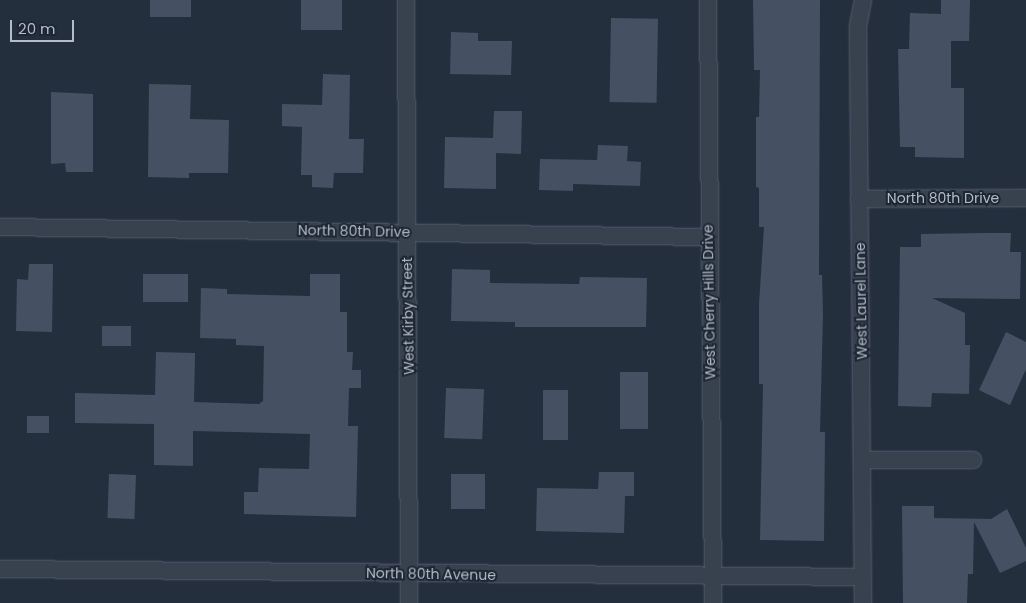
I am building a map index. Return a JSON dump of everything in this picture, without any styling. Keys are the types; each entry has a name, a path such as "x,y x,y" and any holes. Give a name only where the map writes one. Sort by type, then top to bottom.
{"street":[{"name":"West Kirby Street","path":"406,0 409,603"},
{"name":"West Cherry Hills Drive","path":"708,0 708,236 713,603"},
{"name":"West Laurel Lane","path":"863,0 858,26 863,603"},
{"name":"North 80th Drive","path":"859,199 1026,198"},
{"name":"North 80th Drive","path":"0,226 708,236"},
{"path":"863,460 973,460"},
{"name":"North 80th Avenue","path":"0,569 712,577 862,576"}],"building":[{"path":"150,0 191,0 191,17 150,17"},
{"path":"301,0 342,0 342,30 301,30"},
{"path":"753,0 820,0 819,275 822,275 823,314 820,432 825,432 824,541 760,540 763,384 759,384 759,304 764,227 759,227 759,188 756,187 756,117 759,117 760,70 754,70"},
{"path":"941,0 970,0 969,41 951,41 951,88 964,88 964,158 915,157 915,147 900,147 898,49 909,49 910,13 941,14"},
{"path":"611,18 658,19 657,103 610,102"},
{"path":"451,32 478,33 478,41 512,41 511,75 450,74"},
{"path":"323,74 350,75 349,139 364,139 363,173 334,173 333,188 312,187 312,175 301,175 302,127 282,126 282,104 322,105"},
{"path":"149,84 191,85 190,119 229,120 228,173 189,173 189,178 148,177"},
{"path":"51,92 93,94 93,172 66,172 65,163 51,164"},
{"path":"494,111 522,111 521,154 496,153 496,189 444,188 445,137 493,138"},
{"path":"598,145 628,146 627,161 641,162 640,186 573,184 573,191 539,190 540,159 597,160"},
{"path":"1011,233 1010,252 1021,252 1020,299 932,298 965,313 965,345 970,345 969,394 932,393 931,407 898,406 900,247 921,247 921,234"},
{"path":"29,264 53,264 52,332 16,331 17,279 28,280"},
{"path":"452,269 490,270 490,283 579,284 580,277 647,278 646,327 515,327 515,322 451,321"},
{"path":"143,274 188,274 188,302 143,302"},
{"path":"310,274 340,274 340,312 347,312 347,352 353,352 352,370 361,370 361,388 349,388 348,426 358,426 356,517 244,514 244,492 258,492 259,468 309,469 310,434 193,431 193,466 154,465 154,424 75,423 75,393 155,395 156,352 195,353 194,402 259,404 263,401 264,346 236,345 236,339 200,338 201,288 227,289 227,294 310,296"},
{"path":"102,326 131,326 131,346 102,346"},
{"path":"1006,332 1026,342 1026,369 1010,405 979,390"},
{"path":"620,372 648,372 648,429 620,429"},
{"path":"446,388 484,389 482,439 444,438"},
{"path":"543,390 568,390 568,440 543,440"},
{"path":"27,416 49,416 49,433 27,433"},
{"path":"599,472 634,472 634,496 625,496 624,533 536,531 537,488 598,489"},
{"path":"109,474 136,475 134,519 107,518"},
{"path":"451,474 485,474 485,509 451,509"},
{"path":"902,506 934,506 934,518 991,519 1007,509 1026,548 1026,561 1000,573 974,522 973,574 968,574 967,603 903,603"}]}
